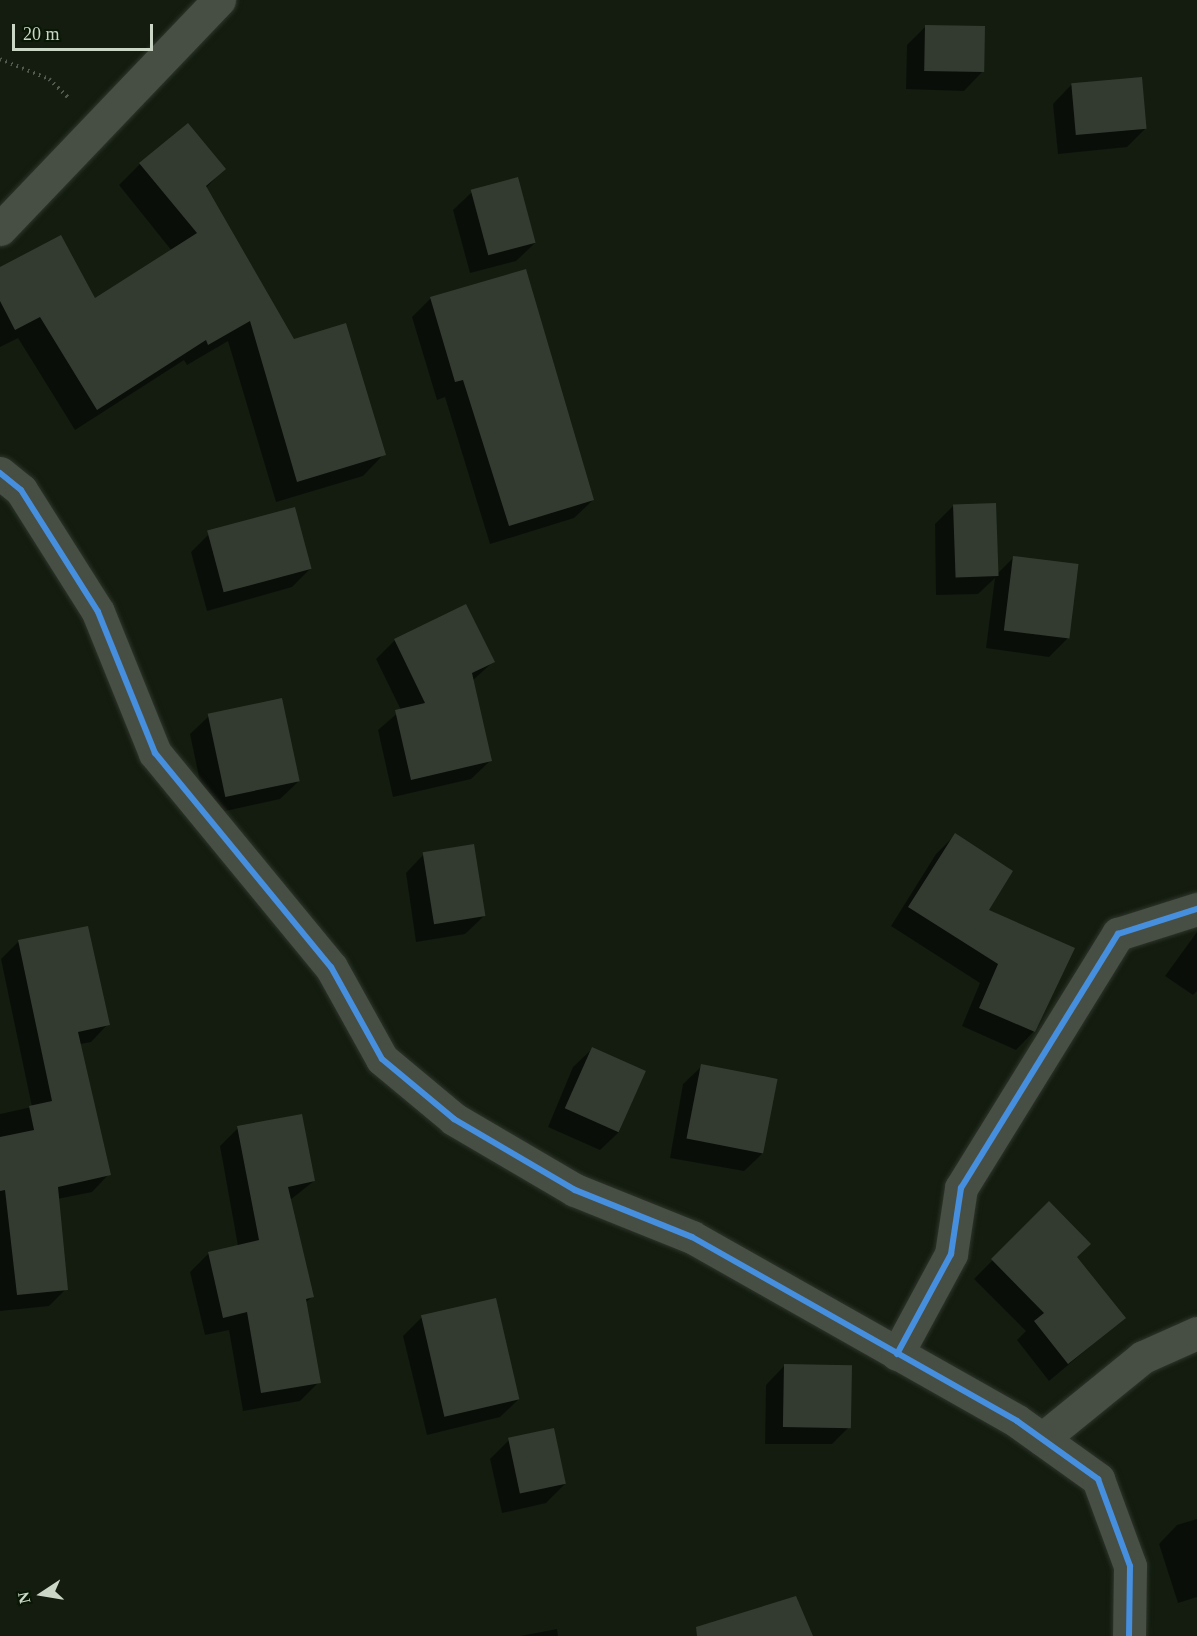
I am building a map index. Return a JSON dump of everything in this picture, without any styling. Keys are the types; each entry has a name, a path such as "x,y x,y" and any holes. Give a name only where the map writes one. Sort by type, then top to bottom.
{"street":[{"path":"0,229 219,0"},
{"path":"0,472 21,490 99,612 155,753 331,967 382,1059 454,1119 575,1190 692,1237 1042,1439 1098,1479 1130,1566 1129,1636"},
{"path":"897,1354 951,1254 961,1188 1118,934 1197,909"},
{"path":"1042,1439 1143,1357 1197,1333"}],"path":[{"path":"0,59 49,79 98,125"}],"building":[{"path":"925,25 985,26 984,72 924,71"},
{"path":"1142,77 1147,129 1076,135 1071,83"},
{"path":"188,123 226,169 206,186 294,339 346,323 386,455 297,482 250,321 208,345 206,340 97,410 40,317 15,330 0,301 0,267 61,235 95,298 197,233 139,163"},
{"path":"518,177 536,243 488,255 471,190"},
{"path":"526,269 594,500 509,526 463,380 455,382 430,297"},
{"path":"996,503 999,576 956,577 953,505"},
{"path":"295,507 312,569 224,592 207,531"},
{"path":"1013,556 1079,564 1069,638 1004,630"},
{"path":"466,604 495,662 472,673 492,761 411,780 395,710 425,703 394,639"},
{"path":"282,698 300,781 225,797 208,714"},
{"path":"955,833 1013,871 989,910 1075,948 1035,1032 979,1008 998,964 908,907"},
{"path":"474,844 485,916 434,924 423,852"},
{"path":"88,926 110,1025 78,1032 111,1175 58,1187 68,1290 17,1295 5,1190 0,1191 0,1137 34,1130 29,1106 52,1101 18,940"},
{"path":"592,1047 646,1071 619,1132 565,1108"},
{"path":"701,1064 778,1079 763,1153 686,1139"},
{"path":"302,1114 315,1181 288,1187 314,1297 306,1299 321,1383 261,1393 247,1312 223,1318 208,1252 259,1240 237,1126"},
{"path":"1049,1201 1091,1244 1077,1257 1126,1318 1068,1364 1034,1321 1044,1313 991,1259"},
{"path":"496,1298 519,1399 444,1417 421,1315"},
{"path":"784,1364 852,1365 851,1428 783,1427"},
{"path":"554,1428 566,1484 520,1494 508,1438"},
{"path":"796,1596 813,1636 697,1636 696,1627"}],"cycle path":[{"path":"0,473 21,490 98,612 155,753 331,967 382,1059 454,1119 575,1190 692,1237 1017,1421 1098,1479 1130,1566 1129,1636"},
{"path":"897,1354 951,1254 961,1188 1118,934 1197,909"}]}
